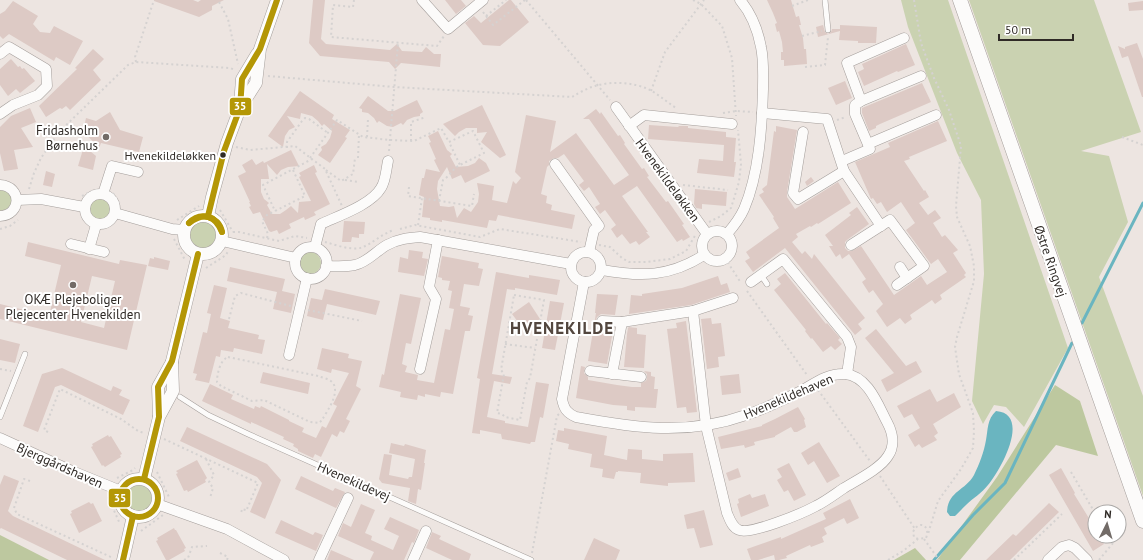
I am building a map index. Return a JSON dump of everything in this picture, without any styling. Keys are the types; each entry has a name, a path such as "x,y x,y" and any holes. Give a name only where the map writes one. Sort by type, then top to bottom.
{"main road":[{"name":"Østre Ringvej","path":"960,0 1143,521"}],"street":[{"path":"208,216 214,189 232,145 240,108 256,83 260,49 277,0"},
{"path":"422,0 448,29 483,0"},
{"path":"727,234 743,210 750,192 757,155 762,113 763,68 761,47 754,23 740,0"},
{"path":"861,101 847,63 904,38"},
{"path":"0,54 9,47 46,68 47,86 38,95 13,105 1,112"},
{"path":"803,132 793,193 798,199 843,166 870,149 854,114 855,106 861,101 921,76"},
{"name":"Hvenekildeløkken","path":"616,107 704,230"},
{"path":"762,113 827,119 843,166 881,226"},
{"name":"Hvenekildeløkken","path":"629,126 644,115 735,124"},
{"path":"868,144 936,115"},
{"path":"316,244 305,248 297,254 296,268 302,276 307,278 312,278 321,274 326,266 325,256 316,244 321,224 365,203 374,196 381,189 385,179 388,161"},
{"path":"555,164 599,226 594,230 590,248"},
{"path":"118,209 110,221 101,225 88,220 84,212 84,207 89,198 104,190 112,166 138,172"},
{"path":"0,185 10,188 16,196 22,200 41,199 84,207"},
{"path":"104,190 118,209 178,227 187,225 196,217 208,216 218,223 227,242"},
{"path":"0,216 6,216 22,200"},
{"path":"851,245 890,220 924,266 897,285"},
{"path":"90,249 96,224"},
{"path":"178,227 184,236 188,248 198,254 204,255 215,251 227,242 296,258"},
{"path":"704,230 715,230 727,234 730,238 732,247 729,255 721,260 712,260 704,255 701,246 704,237 704,230"},
{"path":"326,266 341,267 356,265 371,257 386,246 404,238 420,237 571,264"},
{"path":"420,369 436,299 429,287 438,240"},
{"path":"71,244 104,252"},
{"path":"590,248 601,260 602,270 593,281 584,282 575,278 571,269 571,264 576,256 590,248"},
{"path":"144,479 157,435 159,417 173,390 172,361 198,254"},
{"path":"602,270 639,275 657,274 694,262 704,255"},
{"name":"Hvenekildehaven","path":"751,282 783,259 847,337 851,348 846,374"},
{"path":"900,267 907,278"},
{"path":"289,355 307,278"},
{"path":"566,410 562,399 584,282"},
{"path":"602,321 622,322 693,311 733,298"},
{"name":"Hvenekildehaven","path":"566,410 567,413 576,417 642,428 686,428 706,426 738,418 764,408 830,375 846,374 861,380 870,391 892,430 893,444 888,457 875,468 816,506 785,520 752,530 740,530 732,525 727,513 706,426 693,311"},
{"path":"612,374 622,322"},
{"path":"590,371 641,377"},
{"name":"Bjerggårdshaven","path":"0,438 72,471 121,491"},
{"path":"163,506 154,510 148,515 141,517 133,516 126,513 121,506 119,499 121,491 124,485 130,480 136,478 144,479 151,482 156,488 163,506 227,529 284,560"},
{"path":"319,560 348,498"},
{"path":"116,558 133,516"},
{"path":"413,560 426,531"},
{"path":"1048,560 1062,547 1069,545 1075,548 1087,560"}],"lane":[{"path":"826,0 828,30"},
{"path":"761,275 767,284"},
{"path":"0,417 26,354"},
{"name":"Hvenekildevej","path":"180,397 208,415 248,434 531,560"}],"path":[{"path":"136,62 136,57 154,0"},
{"path":"354,0 353,6 333,5 331,37 437,46 448,29"},
{"path":"486,16 506,0"},
{"path":"493,25 526,0 616,107"},
{"path":"233,232 279,241 295,236 316,244 361,248 387,232 415,224 480,236 500,229 590,248 610,247 629,262 646,262 670,259 686,252 704,230 731,208 739,182 741,164 735,124 736,111 732,58 730,51 722,26 701,4 693,0"},
{"path":"651,91 665,52 704,0"},
{"path":"792,6 808,0"},
{"path":"914,0 921,43 934,78 949,110 961,146 956,206 957,217 970,246 974,266 974,281 955,348 959,374 973,413 973,448 961,469 938,501 928,534 926,538 918,539 914,537 913,532 917,526 925,526 928,534"},
{"path":"219,2 228,19 239,68"},
{"path":"802,36 828,30 826,65 805,67"},
{"path":"388,161 398,43"},
{"path":"22,200 40,158 59,132 128,65 136,62 230,68 237,71"},
{"path":"265,76 394,87 572,97 596,85 614,83 628,84 642,87 651,91 677,109"},
{"path":"722,113 736,111 762,113"},
{"path":"829,124 854,114"},
{"path":"410,141 411,122 426,117"},
{"path":"287,148 287,142 305,118 328,134"},
{"path":"367,137 368,119"},
{"path":"275,211 263,185 311,159 337,120 363,137 390,140 414,141 441,128 460,165"},
{"path":"439,201 443,180 448,177 456,167 484,153 473,131 449,142"},
{"path":"358,158 359,134"},
{"path":"1122,137 1143,145"},
{"path":"234,154 232,145 250,150 287,148 295,146 341,181 359,182"},
{"path":"344,180 353,174 355,158"},
{"path":"267,238 268,234 262,221 267,215 305,196 292,170"},
{"path":"325,170 345,212"},
{"path":"675,189 681,184 728,190"},
{"path":"77,197 93,191 99,185 104,190 113,188 118,209"},
{"path":"409,187 408,196 472,206 474,194"},
{"path":"418,225 422,198"},
{"path":"220,209 233,232"},
{"path":"0,229 10,226 17,221 20,216"},
{"path":"178,227 173,237 187,262"},
{"path":"205,271 206,267 226,254 227,242 233,232"},
{"path":"725,258 813,384 875,468 915,529"},
{"path":"229,319 235,296 241,294 362,321"},
{"path":"514,295 544,300 530,378 527,382 520,420 505,417 502,414 497,413 504,374 501,370 505,344 514,295"},
{"path":"505,344 535,348"},
{"path":"228,357 286,369 318,376 333,383 336,390 335,395 319,423 310,422 264,400 252,401 221,386 217,382 222,361 224,358 228,357"},
{"path":"0,369 18,372"},
{"path":"48,432 44,430 60,389 121,419 138,432 157,435 258,483 247,509 245,508 244,512 239,510"},
{"path":"531,560 557,416 566,410"},
{"path":"143,440 157,435"},
{"path":"157,435 162,445"},
{"path":"205,458 214,475 209,482 213,488 210,498"},
{"path":"122,527 108,495 109,486 114,479 133,470 137,465"},
{"path":"139,538 141,530 164,515 163,506 170,500 156,470"},
{"path":"1071,472 1090,504"},
{"path":"30,481 24,479 14,508 17,514 116,558"},
{"path":"1014,560 1062,514"},
{"path":"888,560 903,552 918,539"},
{"path":"924,539 939,560"},
{"path":"1099,560 1112,544"},
{"path":"184,560 188,558 192,547 207,546"},
{"path":"220,553 228,557 227,560"}],"green space":[{"path":"901,0 948,0 1068,348 1024,427 1006,407 994,405 983,424 972,401 984,274 981,200 957,153 908,27"},
{"path":"969,0 1094,0 1141,132 1081,151 1109,156 1128,222 1099,277 1143,396 1143,496"},
{"path":"0,190 9,193 12,200 9,207 0,212"},
{"path":"100,198 108,201 111,209 108,217 100,220 92,217 89,209 92,201"},
{"path":"203,222 213,226 217,236 213,246 203,250 193,246 189,236 193,226"},
{"path":"310,252 318,255 321,263 318,271 310,274 302,271 299,263 302,255"},
{"path":"1055,385 1080,401 1098,456 1056,445 960,560 937,560 997,477"},
{"path":"139,483 145,484 153,492 153,504 145,512 139,513 133,512 125,504 124,498 125,492 133,484"},
{"path":"0,535 49,560 0,560"},
{"path":"915,548 926,560 894,560"}],"water":[{"path":"996,411 1006,414 1012,422 1010,444 1005,456 986,488 955,516 950,516 947,512 950,500 974,475 984,449 989,421"}],"building":[{"path":"154,0 193,0 198,2 201,0 224,0 212,6 212,10 199,17"},
{"path":"313,0 325,0 321,39 326,44 390,50 397,44 402,51 422,52 426,47 434,54 441,54 440,67 401,63 395,69 389,62 320,56 309,43"},
{"path":"445,0 461,0 466,6 456,14"},
{"path":"509,0 511,0 529,22 500,46 483,45 465,23 474,16 481,23"},
{"path":"767,0 791,0 796,17 799,16 801,25 799,25 803,38 804,49 806,49 807,64 784,66 784,60 781,60 781,52 783,52 782,42 779,31 777,32 775,24 777,23"},
{"path":"13,1 38,16 33,24 40,32 50,33 54,26 83,41 70,65 56,57 54,61 9,34 3,39 0,36 0,14 5,11"},
{"path":"1143,1 1143,10 1129,11 1128,3"},
{"path":"823,25 825,32 828,34 832,29 840,29 840,25 877,27 876,43 858,43 858,41 839,40 840,31 818,37 816,27"},
{"path":"1137,43 1143,59 1143,97 1128,56 1122,58 1118,46 1125,49 1125,47"},
{"path":"906,44 915,65 898,72 897,71 864,86 858,72 864,69 862,64"},
{"path":"93,49 104,59 93,70 101,80 70,110 66,106 46,117 39,106 77,69 75,68"},
{"path":"11,59 18,67 20,66 22,69 24,68 35,81 20,93 16,89 8,96 0,85 0,69"},
{"path":"845,81 852,98 836,105 828,88"},
{"path":"922,83 931,102 880,124 876,126 876,128 869,131 862,113 862,108"},
{"path":"300,91 334,115 332,119 350,130 345,137 347,138 330,163 318,155 322,150 321,147 326,144 330,138 332,131 324,124 322,126 312,116 301,113 300,119 287,116 295,127 289,130 285,136 283,147 268,136"},
{"path":"368,96 388,111 394,111 417,100 423,112 420,116 407,120 403,125 401,123 393,127 387,126 379,121 377,123 368,113 362,112 362,109 359,108"},
{"path":"482,105 506,155 500,158 481,142 487,132 477,133 477,128 466,128 455,136 443,124"},
{"path":"30,108 36,122 21,128 33,147 14,150 18,169 4,171 0,153 0,127 11,116"},
{"path":"596,109 600,114 601,112 618,136 620,135 625,143 624,144 642,169 644,168 649,176 647,177 666,202 668,201 684,224 682,225 690,237 683,241 682,239 677,242 637,186 622,196 650,237 639,245 636,241 630,244 622,234 617,238 611,229 616,225 605,210 600,214 595,207 600,204 589,187 584,191 579,185 584,181 564,154 549,161 541,194 547,196 546,203 552,205 551,210 575,215 572,229 498,215 496,221 489,220 487,228 442,220 442,222 430,220 430,218 422,217 424,197 419,195 422,178 424,178 426,169 440,172 434,160 436,159 429,143 431,142 428,136 438,131 447,150 452,154 450,156 456,167 468,166 475,163 479,158 486,163 490,171 465,183 461,175 452,179 447,167 438,181 437,189 440,206 454,206 457,218 464,208 471,212 478,202 479,194 477,183 494,186 492,200 507,203 513,181 516,184 521,178 515,172 526,115 556,121 550,152 576,133 614,185 629,175 589,119 583,119"},
{"path":"110,112 120,130 143,137 139,152 101,143 99,148 83,131 86,118 96,121"},
{"path":"938,121 947,141 909,157 910,159 904,161 929,197 919,203 928,215 935,210 941,218 933,223 942,237 945,235 958,250 953,253 966,273 964,275 966,277 940,295 942,299 935,304 932,300 910,315 912,319 905,324 900,318 887,327 876,311 883,304 873,290 869,293 862,282 866,279 849,254 842,259 840,254 836,257 829,246 833,246 825,235 851,215 849,213 857,207 869,224 845,242 845,248 848,251 852,251 861,246 894,295 921,276 927,285 947,272 938,259 931,264 906,230 915,223 901,202 887,212 881,202 877,204 873,198 871,199 855,162 890,147 888,143"},
{"path":"649,125 678,127 688,126 688,128 726,132 726,137 736,138 734,162 736,162 734,177 697,173 699,159 723,161 724,145 648,139"},
{"path":"776,126 797,130 787,192 787,197 795,209 838,182 851,203 818,224 817,223 811,227 810,226 796,234 798,237 792,242 802,254 805,251 812,259 814,254 865,318 858,324 862,329 855,335 785,248 753,272 745,261 750,258 746,252 779,228 773,218 774,217 759,195 764,192 762,189 767,185 774,131 776,132"},
{"path":"84,146 96,156 93,170 78,166"},
{"path":"291,150 299,166 288,167 281,170 277,175 267,164 269,179 261,179 261,192 264,199 269,203 267,205 272,214 280,214 291,206 298,213 299,202 311,201 299,177 301,176 299,173 314,165 317,172 315,173 330,204 314,212 316,215 305,220 304,217 289,224 291,228 279,234 277,230 271,232 269,231 260,212 253,214 249,207 251,206 250,202 238,176 246,172 242,165 252,159 256,165 263,161 264,163"},
{"path":"46,171 55,174 52,187 43,185"},
{"path":"811,177 814,181 807,186 805,182"},
{"path":"695,189 727,192 726,206 702,204 702,209 696,208 694,204"},
{"path":"344,221 365,222 364,234 359,234 359,238 352,237 351,242 342,242"},
{"name":"OKÆ Plejeboliger Plejecenter Hvenekilden","path":"28,242 119,264 120,260 147,265 127,350 0,319 0,304 49,316 61,265 25,256","holes":["92,276 115,281 104,328 81,322"]},
{"path":"409,250 423,252 422,258 428,259 424,276 398,272 400,257 408,259"},
{"path":"442,256 479,263 478,268 483,269 479,286 464,284 460,306 470,308 468,315 473,316 470,331 465,331 453,394 441,392 440,397 425,394 425,397 418,395 417,400 400,397 401,392 379,387 382,374 384,375 400,294 421,298 411,344 406,343 402,364 407,366 405,372 418,375 417,380 434,383 445,329 450,330 454,309 449,308 452,291 448,290 450,281 442,280 442,278 438,277"},
{"path":"154,257 170,261 168,270 148,266 150,258 154,259"},
{"path":"230,267 285,279 282,291 295,294 291,313 273,309 277,292 227,281"},
{"path":"496,272 529,278 529,275 560,280 557,295 515,288 515,290 507,289 492,374 512,377 510,384 494,381 487,417 505,421 505,423 528,427 536,382 549,384 543,418 540,417 535,442 531,442 530,444 502,439 501,434 480,430 480,434 472,433 480,379 477,378"},
{"path":"785,273 826,324 827,323 840,338 838,340 842,344 835,350 831,346 823,352 812,338 811,339 805,331 806,330 774,290 781,284 777,279"},
{"path":"718,276 721,285 727,283 730,292 691,305 629,314 631,295 642,296 642,294 682,288"},
{"path":"214,285 227,288 220,318 230,321 228,328 259,335 258,339 265,340 262,354 234,348 233,352 221,350 220,357 216,356 209,383 195,380 197,374 193,373 203,332 207,333 211,314 207,313"},
{"path":"325,289 380,301 376,315 327,304 323,320 307,316 311,298 322,300"},
{"path":"597,294 618,295 615,315 601,314 596,320 596,324 601,327 601,329 613,331 607,364 588,361 596,313"},
{"path":"550,301 564,303 555,350 542,348"},
{"path":"529,302 540,319 524,330 512,314"},
{"path":"711,318 712,324 721,323 725,356 718,357 719,367 707,369 701,319"},
{"path":"686,321 697,412 687,413 686,407 677,408 667,329 677,328 676,323"},
{"path":"629,327 637,328 637,334 646,335 644,368 624,367"},
{"path":"876,329 906,366 916,361 922,372 887,392 881,380 894,373 865,338"},
{"path":"0,339 20,344 15,363 0,360"},
{"path":"322,348 349,354 348,358 362,361 356,386 361,389 346,419 350,421 344,433 340,431 337,437 332,434 321,457 315,454 313,458 298,451 298,449 293,446 294,444 283,439 284,437 251,422 251,424 202,401 210,384 233,395 231,399 254,409 255,406 260,408 261,406 304,428 302,432 316,438 322,426 326,428 337,406 333,404 349,373 332,369 331,373 317,369"},
{"path":"581,366 585,367 584,373 588,377 588,380 632,387 641,387 641,383 646,381 647,378 647,374 644,371 651,372 651,376 655,377 654,389 658,389 656,408 635,407 635,411 627,410 627,406 576,398"},
{"path":"62,368 111,391 113,386 122,390 119,395 130,400 123,415 61,385 55,387 38,432 23,426 42,374"},
{"path":"263,372 310,383 308,394 260,383"},
{"path":"739,374 741,393 722,395 720,376"},
{"path":"930,389 937,402 954,393 961,407 933,424 938,433 934,436 937,440 922,448 919,444 915,447 908,435 920,428 912,414 904,418 897,406"},
{"path":"798,407 805,419 806,427 797,432 794,432 791,427 775,437 754,442 755,445 745,448 744,445 721,449 718,437 762,426"},
{"path":"187,427 267,464 281,480 265,519 250,512 262,483 257,477 180,441"},
{"path":"564,428 607,436 604,455 627,460 628,449 642,450 642,459 663,461 663,454 693,453 695,482 668,483 668,486 640,483 641,473 618,471 616,472 614,479 602,477 603,469 590,467 592,454 568,449 569,444 556,441 558,430 564,431"},
{"path":"108,435 109,437 111,436 122,454 120,455 121,457 105,467 103,465 102,466 91,447 93,446 92,444"},
{"path":"819,442 840,476 827,483 814,461 808,465 801,453"},
{"path":"391,443 404,446 405,444 426,450 421,490 418,489 416,504 408,501 410,488 382,483 379,479 384,454 392,455 389,475 408,479 409,477 412,477 415,459 389,453"},
{"path":"197,460 207,478 205,480 206,482 188,492 187,490 184,491 176,471"},
{"path":"789,463 806,495 794,501 788,490 784,492 777,480 782,477 777,469"},
{"path":"738,468 741,477 729,481 726,473"},
{"path":"1061,468 1087,515 1087,541 1049,475"},
{"path":"4,475 19,481 8,511 13,516 105,560 67,560 1,528 0,529 0,485"},
{"path":"301,476 333,491 335,488 345,492 336,508 295,489"},
{"path":"750,494 752,498 765,494 769,506 741,517 737,504 739,503 738,499"},
{"path":"850,499 859,518 847,524 844,518 824,528 827,534 822,537 824,542 811,547 810,545 786,556 787,558 779,560 775,560 774,555 758,560 751,560 747,549 781,537 781,539 826,519 823,513"},
{"path":"89,502 91,504 93,503 102,521 79,533 70,514 72,513 71,511"},
{"path":"1049,503 1059,512 1010,560 986,560 1013,534 1016,536"},
{"path":"361,504 375,510 365,533 372,536 371,540 393,550 399,536 384,529 390,517 419,530 414,543 412,542 404,560 370,560 374,552 338,536 343,523 351,527"},
{"path":"704,510 713,545 700,548 694,528 687,529 684,515"},
{"path":"281,520 313,535 315,532 323,535 316,551 275,533"},
{"path":"174,528 186,548 184,549 185,551 169,560 166,560 156,541 158,540 157,538"},
{"path":"432,532 441,536 439,539 471,554 469,560 452,560 426,548"},
{"path":"594,538 620,550 616,560 584,560"},
{"path":"1089,544 1104,544 1093,551"},
{"path":"331,550 354,560 327,560"}],"waterway":[{"path":"1082,323 1143,203"},
{"path":"934,560 973,515 1005,483 1072,343"}],"transit line":[{"name":"35","path":"208,216 224,151 240,108 242,79 260,49 277,0"},
{"name":"35","path":"189,223 198,217 208,217 217,222 222,232"},
{"name":"35","path":"189,223 200,217 208,217 216,222 222,232"},
{"name":"35","path":"144,479 159,417 158,387 172,361 198,254"},
{"name":"35","path":"135,479 143,479 153,484 157,491 158,498 157,505 153,512 143,517 135,517 125,512 123,509 120,502 120,494 125,484 128,482 135,479"},
{"name":"35","path":"123,560 133,516"}],"place":[{"name":"Fridasholm Børnehus","path":"106,137"},
{"name":"Hvenekildeløkken","path":"223,155"},
{"name":"OKÆ Plejeboliger Plejecenter Hvenekilden","path":"73,285"}],"district":[{"name":"HVENEKILDE","path":"562,328"}]}
